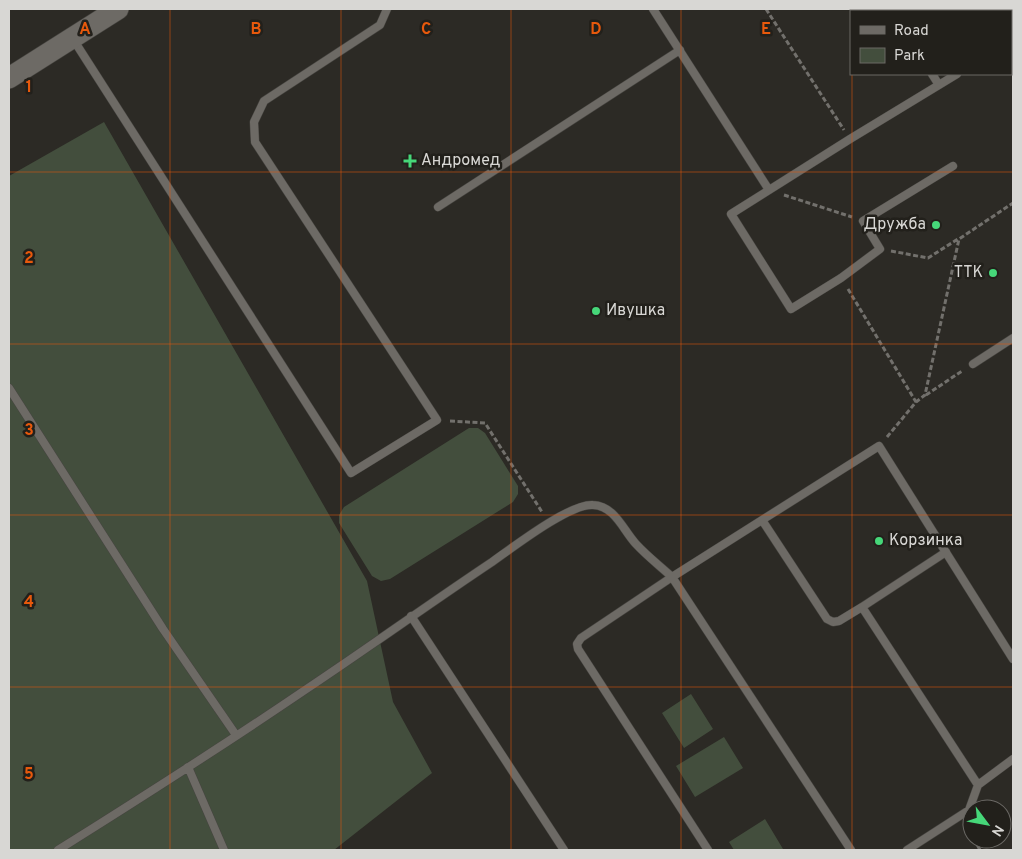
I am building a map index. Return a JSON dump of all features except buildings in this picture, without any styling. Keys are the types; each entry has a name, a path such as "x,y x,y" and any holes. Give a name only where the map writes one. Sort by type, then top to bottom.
{"street":[{"path":"9,78 118,9"}],"lane":[{"path":"72,38 351,473 436,420 254,142 254,122 264,101 380,25 387,9"},
{"path":"653,9 769,190"},
{"path":"438,207 680,50"},
{"path":"933,75 939,85"},
{"path":"953,166 863,221 880,249 841,278 791,308 730,214 955,75"},
{"path":"973,364 1013,338"},
{"path":"9,388 163,629 236,735"},
{"path":"708,850 578,650 577,644 581,638 672,577 879,446 1013,659"},
{"path":"58,850 306,690 411,616 549,523 580,506 592,505 611,512 635,544 672,577 851,850"},
{"path":"762,520 827,619 832,622 838,621 862,607 946,552"},
{"path":"862,607 978,784"},
{"path":"411,616 564,850"},
{"path":"907,850 969,810 978,784 1013,759"},
{"path":"188,767 224,850"}],"path":[{"path":"766,9 850,139"},
{"path":"769,190 863,221"},
{"path":"880,249 928,258 1013,203"},
{"path":"925,395 959,239"},
{"path":"841,278 916,402"},
{"path":"879,446 916,402 973,364"},
{"path":"436,420 485,423 549,523"}],"green space":[{"path":"104,122 367,581 393,702 432,773 334,850 9,850 9,176"},
{"path":"469,428 478,428 485,433 518,486 518,494 513,502 390,579 381,581 372,576 339,523 339,515 344,507"},
{"path":"691,694 713,729 684,748 662,713"},
{"path":"724,737 743,768 695,797 676,766"},
{"path":"765,819 783,849 734,850 729,842"}],"place":[{"name":"Андромед","path":"410,161"},
{"name":"Дружба","path":"936,225"},
{"name":"ТТК","path":"993,273"},
{"name":"Ивушка","path":"596,311"},
{"name":"Корзинка","path":"879,541"}]}
